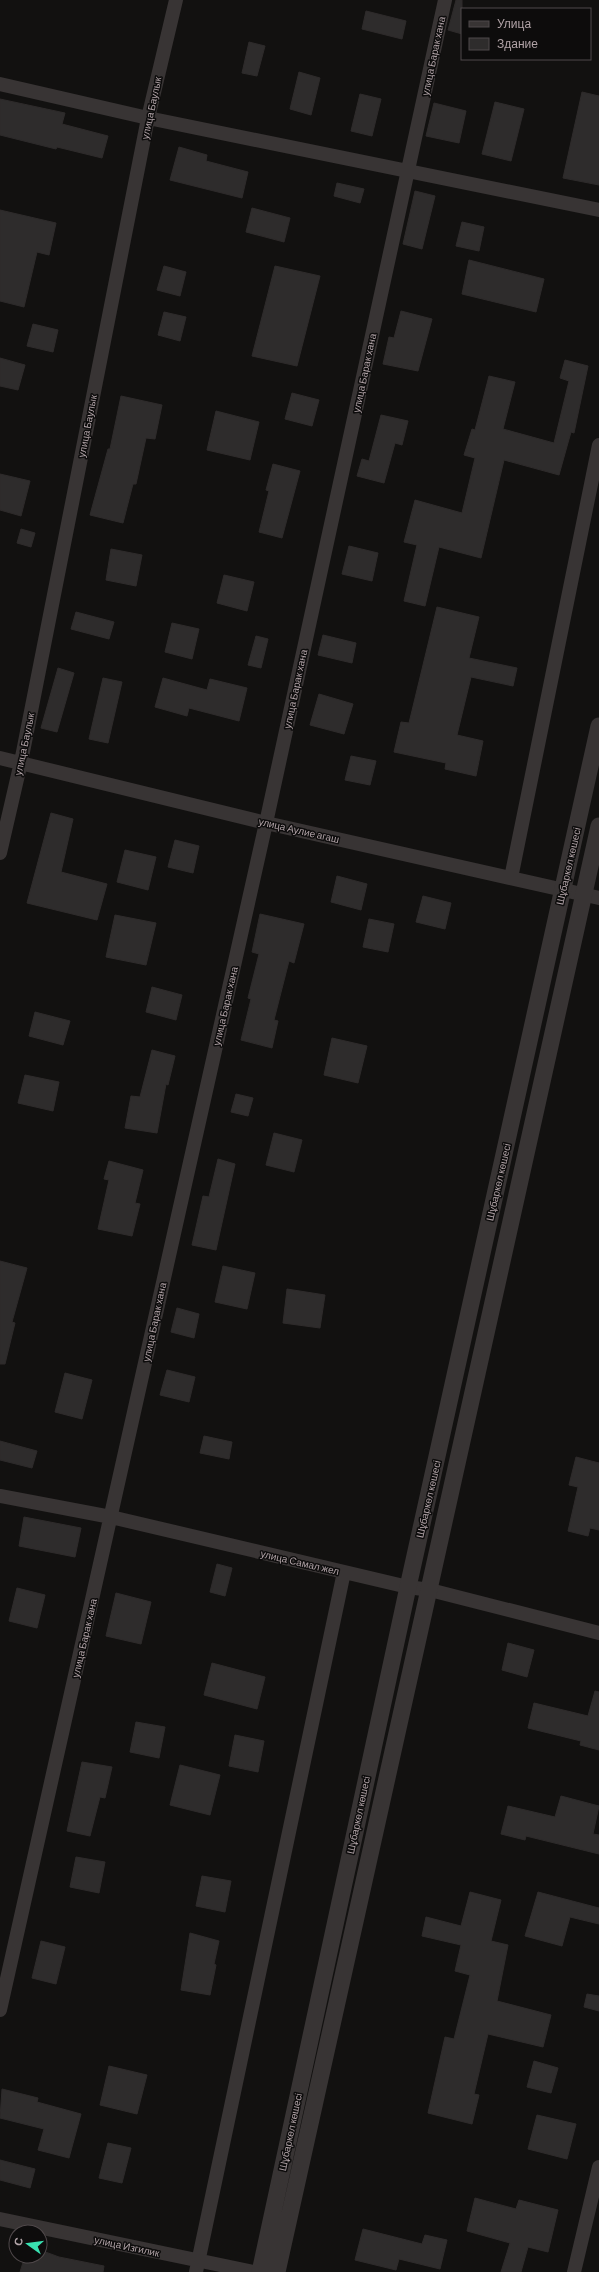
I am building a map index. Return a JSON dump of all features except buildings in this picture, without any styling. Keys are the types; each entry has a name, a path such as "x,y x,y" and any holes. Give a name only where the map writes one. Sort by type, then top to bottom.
{"street":[{"name":"улица Баулык","path":"0,853 21,762 148,118 176,0"},
{"name":"улица Барак хана","path":"0,2010 266,823 445,0"},
{"path":"0,84 148,118 599,210"},
{"path":"511,878 599,445"},
{"name":"Шұбаркөл көшесі","path":"260,2272 408,1587 599,726"},
{"name":"улица Аулие агаш","path":"0,758 266,823 592,896"},
{"path":"592,896 599,826"},
{"name":"Шұбаркөл көшесі","path":"277,2272 430,1590 592,896"},
{"name":"улица Самал жел","path":"0,1496 111,1517 408,1587 430,1590 599,1633"},
{"path":"197,2266 344,1572"},
{"path":"574,2272 599,2167"},
{"name":"улица Изгилик","path":"0,2219 197,2266 254,2272"}]}
